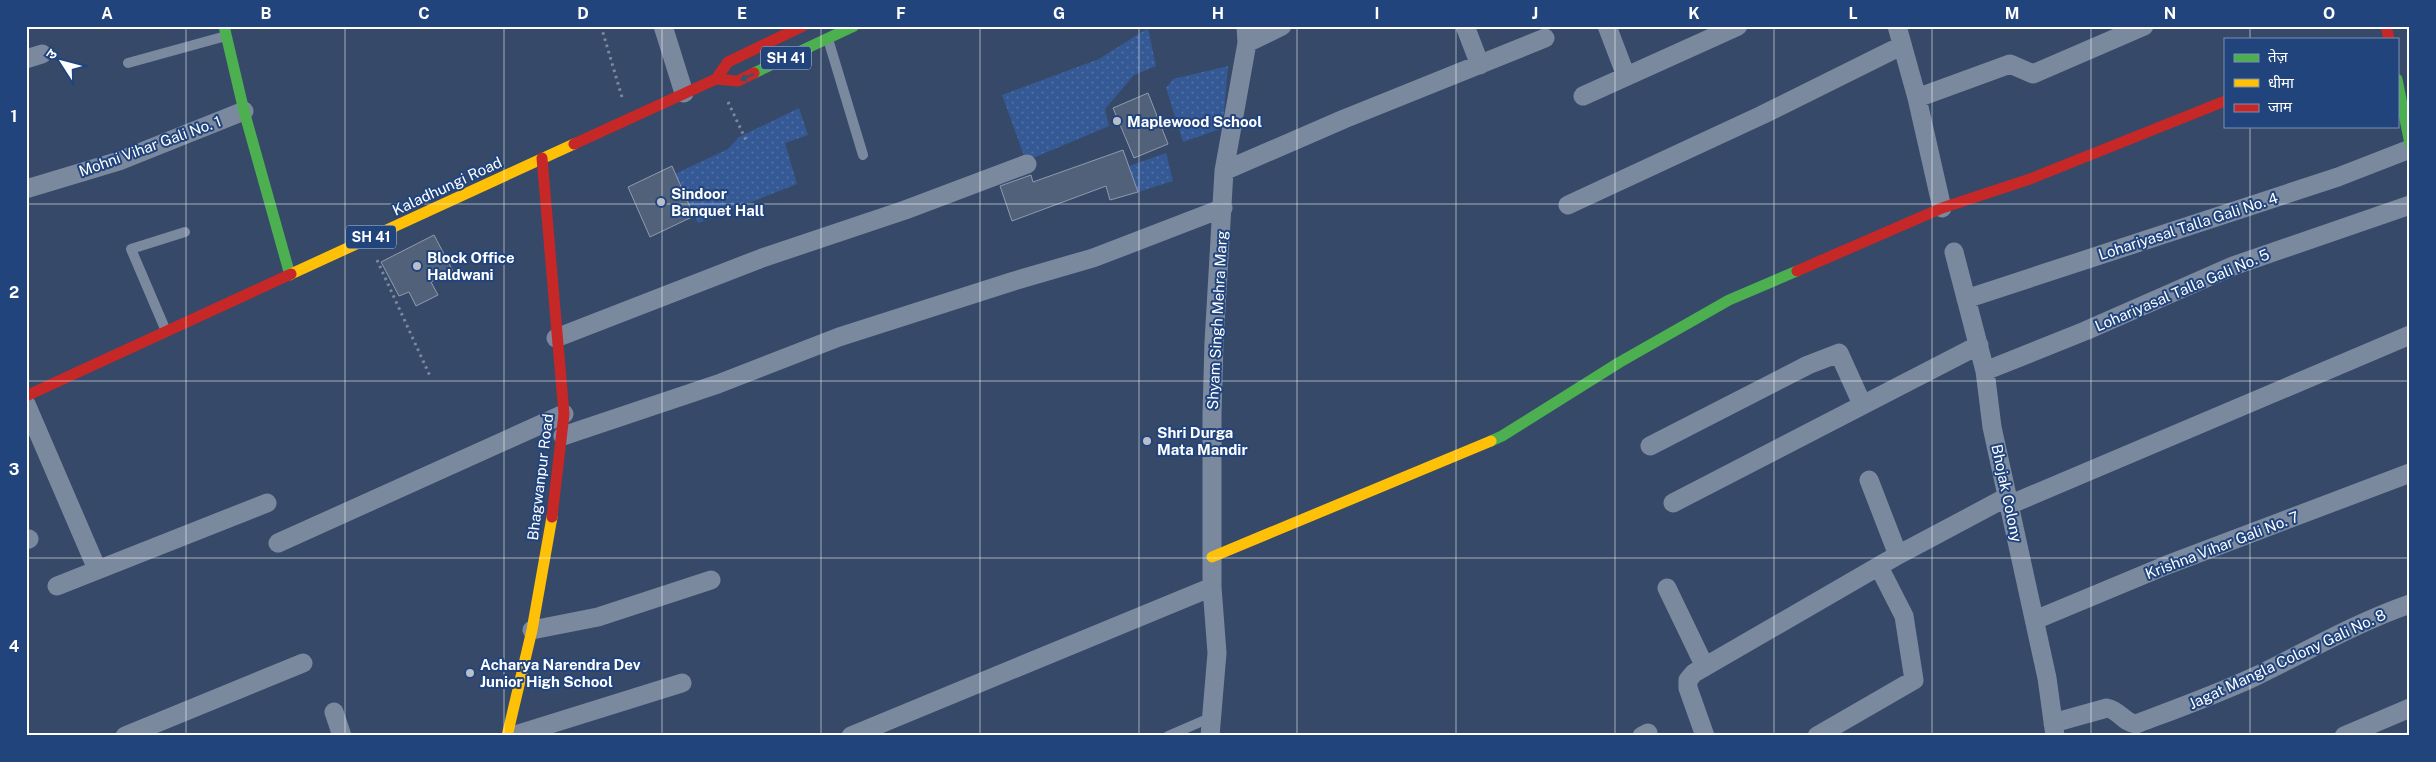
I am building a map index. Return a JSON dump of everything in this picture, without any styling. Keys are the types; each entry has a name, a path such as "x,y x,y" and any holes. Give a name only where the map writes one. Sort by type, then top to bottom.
{"street":[{"path":"663,26 684,93"},
{"name":"Kaladhungi Road","path":"716,79 728,62 803,26"},
{"name":"Kaladhungi Road","path":"26,396 684,93 716,79 738,81 854,26"},
{"path":"1246,34 1282,26"},
{"path":"1465,26 1480,65"},
{"path":"1608,26 1626,76"},
{"path":"1583,96 1738,26"},
{"path":"1897,26 1917,98 1942,208"},
{"path":"1917,98 2010,64 2033,74 2144,26"},
{"path":"225,31 244,111 290,275"},
{"name":"Shyam Singh Mehra Marg","path":"1211,727 1217,654 1212,587 1212,414 1224,171 1246,34"},
{"path":"1224,171 1344,119 1545,38"},
{"path":"1568,205 1762,115 1902,46"},
{"path":"2398,84 2410,144"},
{"path":"1212,556 1502,436 1620,362 1729,300 1942,208 2030,179 2224,101"},
{"name":"Mohni Vihar Gali No. 1","path":"26,189 119,161 244,111"},
{"name":"Lohariyasal Talla Gali No. 4","path":"1966,299 2338,177 2410,149"},
{"name":"Bhagwanpur Road","path":"507,736 532,630 557,488 563,436 564,414 542,158"},
{"path":"556,338 762,258 905,210 1027,164"},
{"name":"Lohariyasal Talla Gali No. 5","path":"1985,371 2085,331 2233,266 2410,205"},
{"path":"563,436 718,384 839,337 1093,258 1223,208"},
{"name":"Bhojak Colony","path":"1954,252 1985,371 1992,426 2036,620 2054,730"},
{"path":"1705,736 1688,688 1688,680 1694,673 1898,555 2008,501 2410,335"},
{"path":"1672,503 1979,345"},
{"path":"1650,446 1808,365 1839,353 1862,404"},
{"path":"26,404 97,569"},
{"path":"278,543 564,414"},
{"name":"Krishna Vihar Gali No. 7","path":"2036,620 2167,565 2410,474"},
{"path":"1869,480 1898,555"},
{"path":"57,586 267,503"},
{"path":"1817,736 1914,680 1904,616 1879,566"},
{"path":"532,630 598,618 712,580"},
{"path":"851,736 1212,587"},
{"path":"1667,588 1705,667"},
{"name":"Jagat Mangla Colony Gali No. 8","path":"2054,730 2107,708 2114,709 2130,723 2136,724 2214,695 2331,637 2382,614 2410,604"},
{"path":"125,736 303,663"},
{"path":"512,736 682,683"},
{"path":"2344,736 2410,708"},
{"path":"334,712 342,736"}],"lane":[{"path":"128,63 225,31"},
{"path":"827,38 863,154"},
{"path":"166,332 130,249 184,232"},
{"path":"1168,736 1211,727"}],"path":[{"path":"601,26 629,118"},
{"path":"716,79 746,140"},
{"path":"367,239 430,376"}],"shaded area":[{"path":"1148,28 1156,66 1134,75 1105,109 1109,126 1026,161 1002,95 1099,59"},
{"path":"1228,66 1224,113 1220,129 1183,142 1166,88 1173,79"},
{"path":"799,108 808,135 785,143 797,184 698,223 675,174 728,149 739,137"},
{"path":"1166,153 1173,181 1138,192 1129,166"}],"building":[{"path":"1148,93 1168,144 1134,158 1113,108"},
{"path":"1123,150 1138,192 1110,200 1106,186 1012,221 1000,186 1031,175 1033,182"},
{"name":"Sindoor Banquet Hall","path":"672,166 694,216 650,237 628,187"},
{"name":"Block Office Haldwani","path":"434,235 453,271 431,282 438,295 416,306 409,292 399,296 381,262"}],"traffic: fast":[{"path":"224,26 244,111 290,275"},
{"path":"754,73 854,26"},
{"path":"2398,84 2410,144"},
{"path":"1491,441 1620,362 1729,300 1797,271"}],"traffic: slow":[{"path":"291,274 574,144"},
{"path":"1212,557 1491,441"},
{"path":"507,736 532,630 552,517"}],"traffic: jam":[{"path":"716,79 728,62 803,26"},
{"path":"2386,26 2389,38"},
{"path":"574,144 716,79 738,81 754,73"},
{"path":"1797,271 1942,208 2030,179 2224,101"},
{"path":"542,158 564,414 552,517"},
{"path":"26,396 291,274"}],"place":[{"name":"Maplewood School","path":"1117,121"},
{"name":"Sindoor Banquet Hall","path":"661,202"},
{"name":"Block Office Haldwani","path":"417,266"},
{"name":"Shri Durga Mata Mandir","path":"1147,441"},
{"name":"Acharya Narendra Dev Junior High School","path":"470,673"}]}
